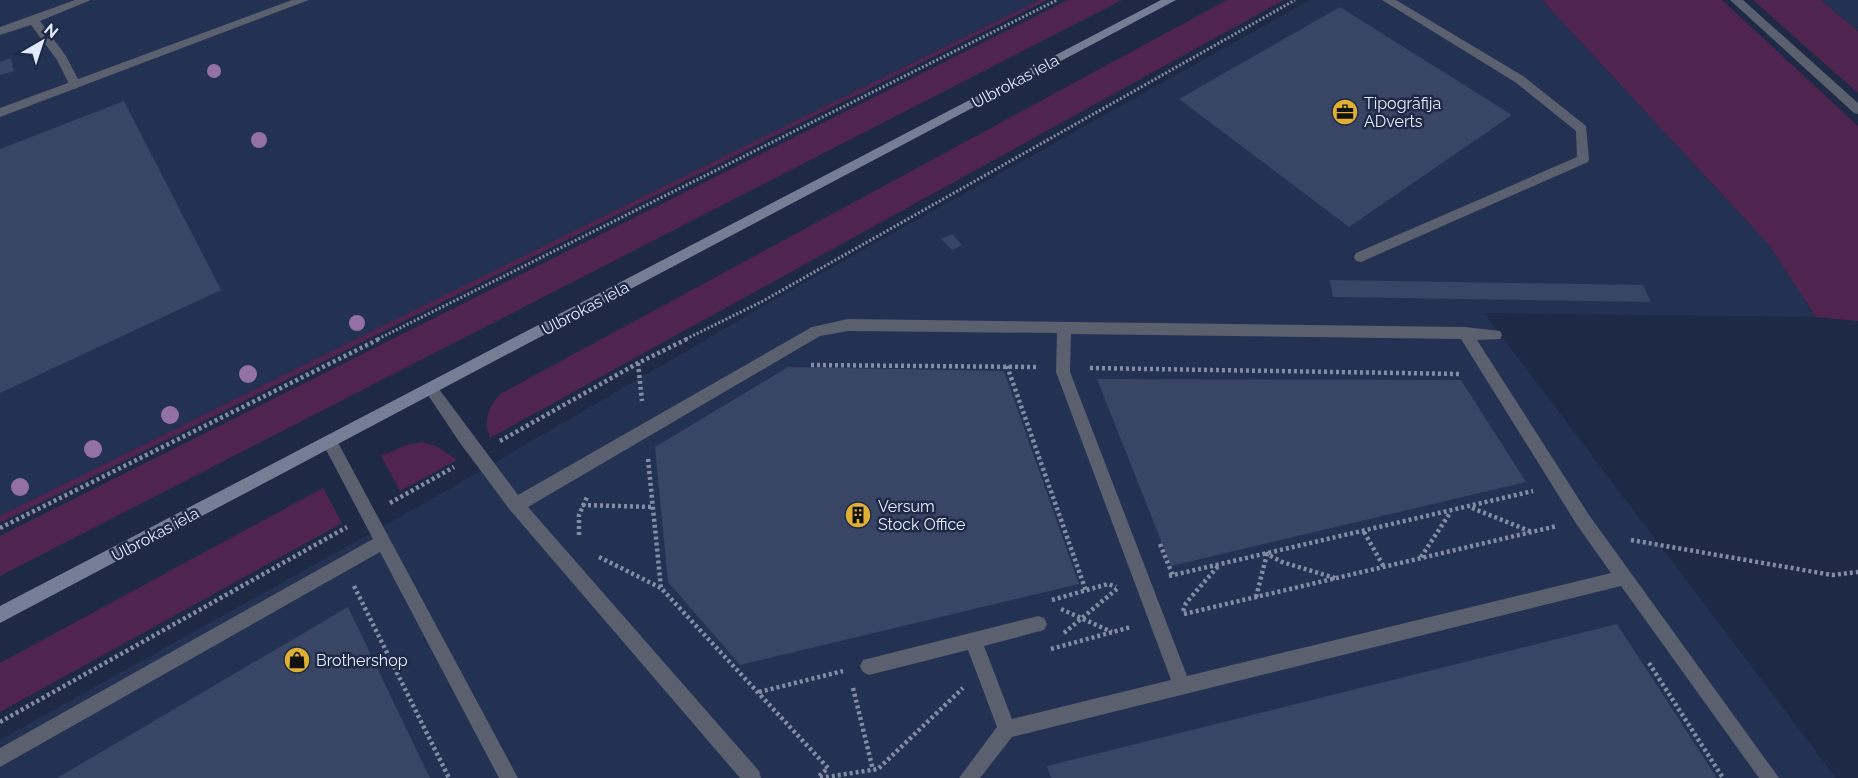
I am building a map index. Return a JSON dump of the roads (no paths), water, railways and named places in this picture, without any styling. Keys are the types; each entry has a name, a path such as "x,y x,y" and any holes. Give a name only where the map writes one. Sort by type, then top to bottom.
{"main road":[{"name":"Ulbrokas iela","path":"0,615 1170,0"}],"street":[{"path":"0,31 85,0"},
{"path":"0,113 303,0"},
{"path":"1361,257 1583,159 1582,129 1519,79 1388,0"},
{"path":"1736,0 1858,110"},
{"path":"33,20 62,59 75,85"},
{"path":"516,505 817,331 848,325 1495,335"},
{"path":"1064,327 1062,368 1181,684"},
{"path":"1465,333 1593,533 1770,778"},
{"path":"431,389 516,505 752,778"},
{"path":"330,442 509,778"},
{"path":"0,758 383,542"},
{"path":"976,774 1007,729 1181,684 1625,577"},
{"path":"869,666 1038,624"},
{"path":"973,640 1007,729"}],"place":[{"name":"Tipogrāfija ADverts","path":"1345,112"},
{"name":"Versum Stock Office","path":"858,515"},
{"name":"Brothershop","path":"297,660"}]}
